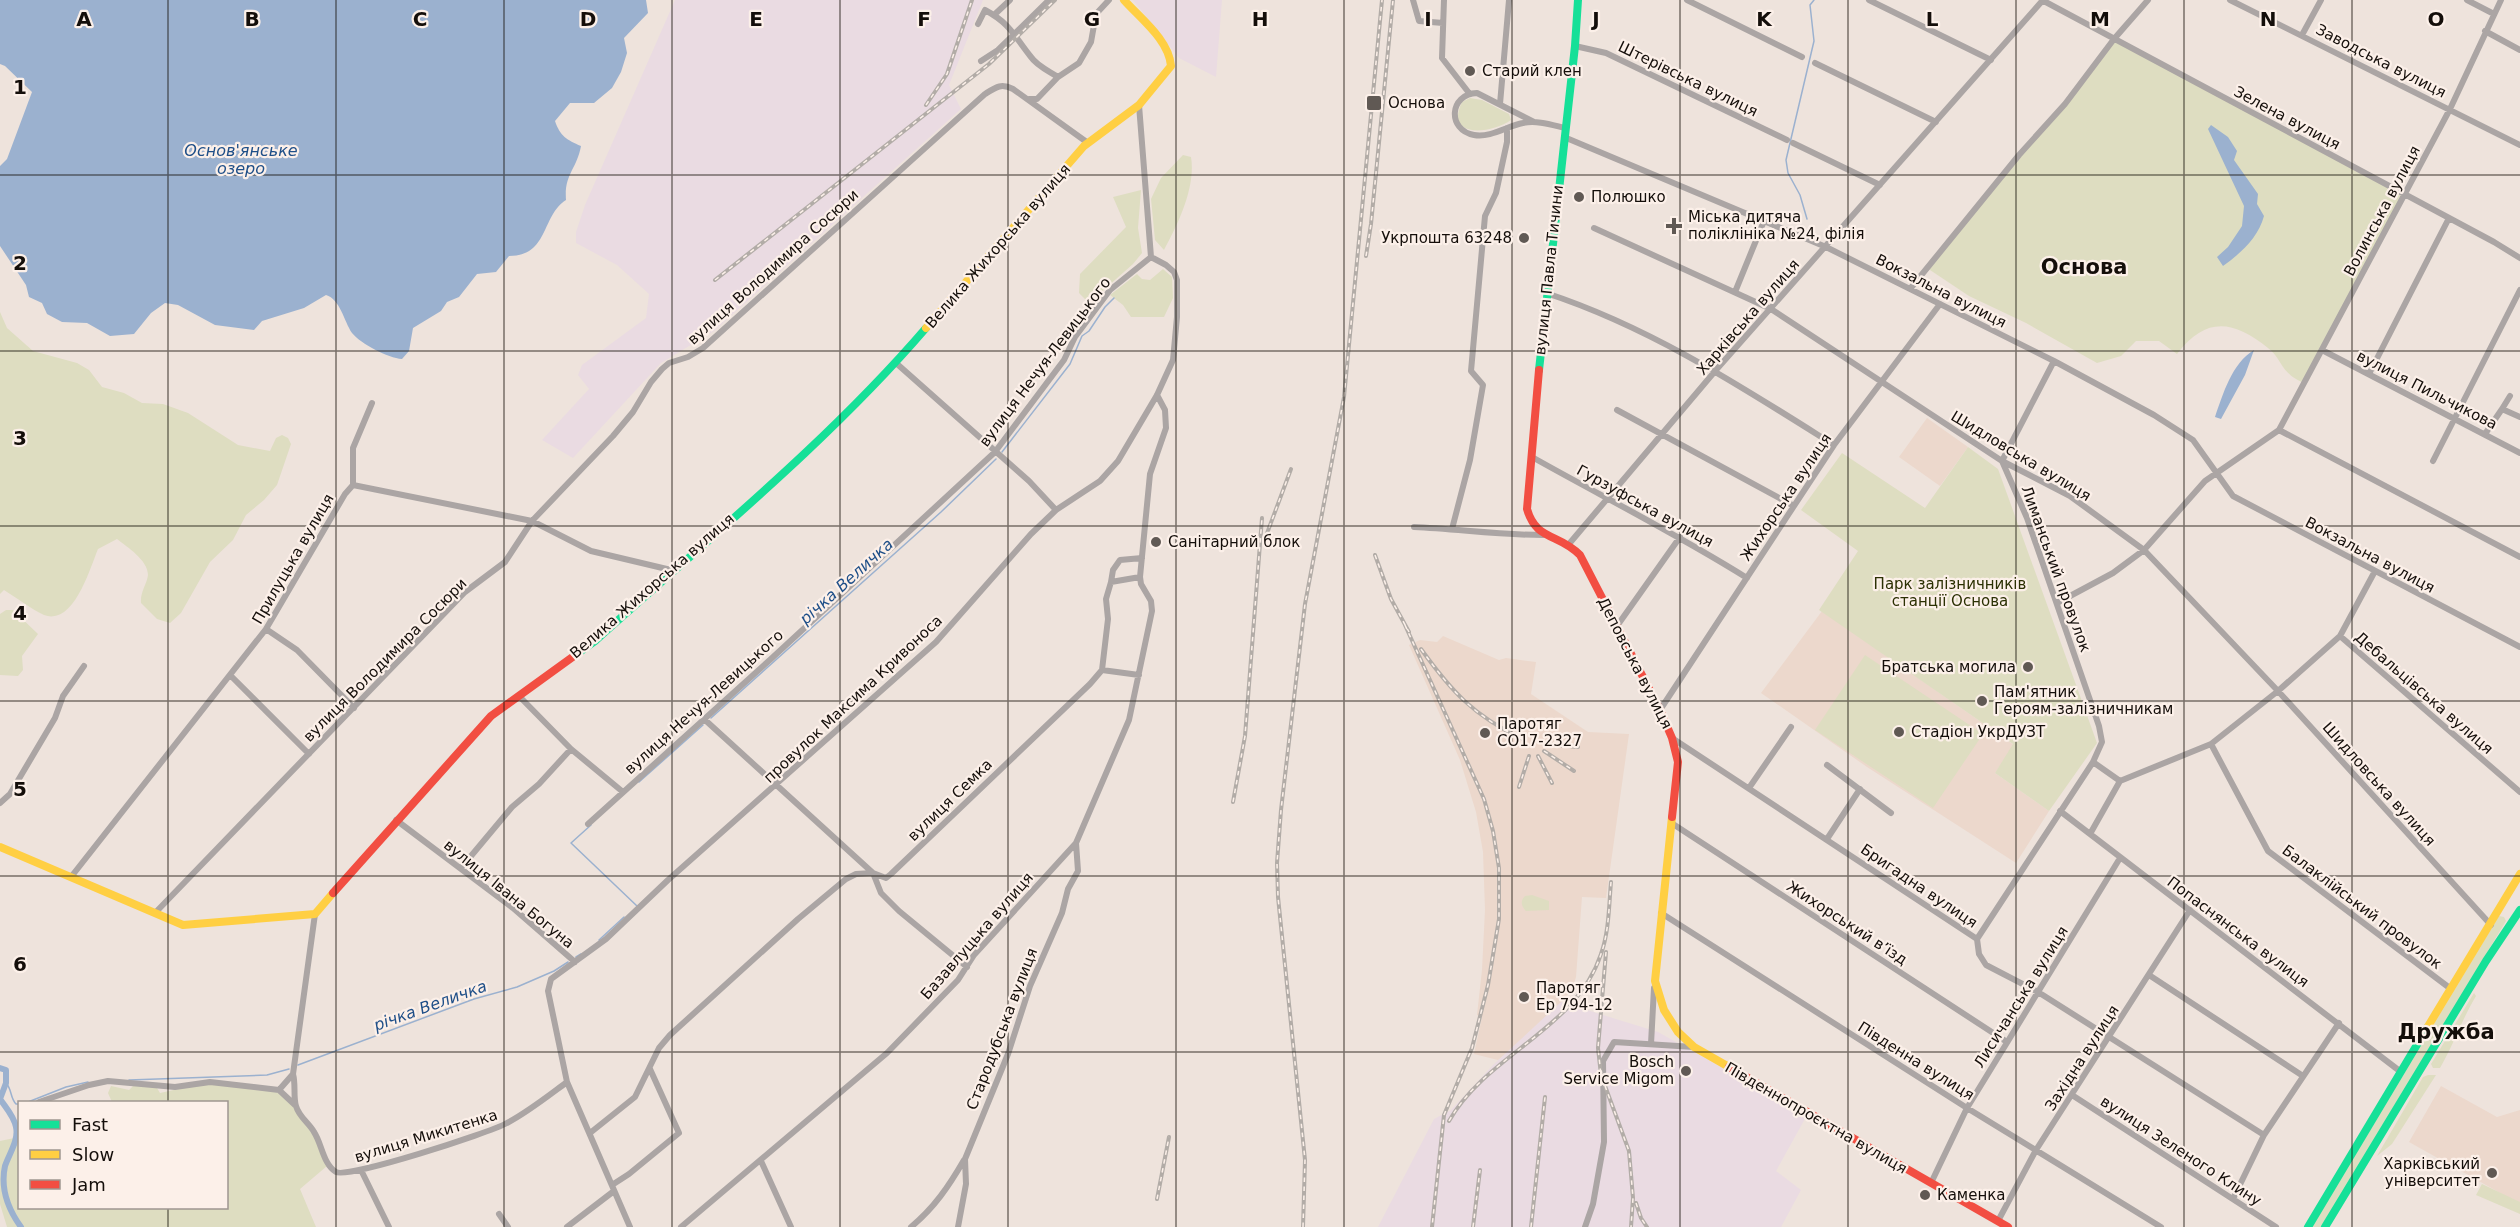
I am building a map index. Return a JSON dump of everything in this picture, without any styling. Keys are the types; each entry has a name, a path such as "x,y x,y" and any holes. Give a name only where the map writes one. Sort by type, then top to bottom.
{"main road":[{"name":"Велика Жихорська вулиця","path":"315,914 396,820 491,716 595,641 670,570 831,428 896,363 1088,143 1139,105 1171,66 1170,55 1165,46 1124,0"},
{"name":"вулиця Павла Тичини","path":"1543,535 1535,530 1529,520 1527,509 1546,293 1575,46 1578,0"},
{"path":"1543,535 1569,544"},
{"name":"Деповська вулиця","path":"1569,544 1580,555 1660,710 1672,738 1678,762 1655,981"},
{"path":"0,847 183,925 315,914"},
{"path":"2308,1227 2520,874"},
{"path":"2325,1227 2518,912 2500,904"},
{"name":"Південнопроєктна вулиця","path":"1655,981 1663,1013 1676,1031 1694,1047 2008,1227"}],"street":[{"path":"994,15 1010,0"},
{"path":"981,61 998,50 1049,0"},
{"path":"1029,99 1037,99 1058,77 1079,63 1091,42 1096,14 1110,0"},
{"path":"1413,0 1419,21 1443,23"},
{"path":"1443,0 1442,58 1469,93"},
{"path":"1500,104 1509,0"},
{"path":"1687,0 1802,57"},
{"path":"1869,0 1991,60"},
{"name":"Харківська вулиця","path":"1569,544 1716,370 2042,0"},
{"name":"Зелена вулиця","path":"2042,0 2520,258"},
{"path":"1910,289 2019,155 2065,104 2114,39 2148,0"},
{"name":"Заводська вулиця","path":"2230,0 2520,145"},
{"path":"2302,35 2321,0"},
{"path":"2467,0 2494,14"},
{"name":"Волинська вулиця","path":"2279,430 2450,109 2501,0"},
{"path":"978,24 985,10 994,15 1015,33 1032,60 1058,77"},
{"path":"2485,31 2520,50"},
{"name":"Штерівська вулиця","path":"1575,46 1606,53 1880,185"},
{"path":"1815,63 1936,122"},
{"name":"вулиця Володимира Сосюри","path":"155,914 465,592 506,562 532,521 613,436 633,412 651,382 662,369 669,363 688,357 703,348 985,94 997,86 1005,85 1029,99"},
{"path":"1469,93 1477,93 1534,122 1479,135 1463,130 1455,120 1455,110 1459,101 1469,93"},
{"path":"1029,99 1088,143"},
{"path":"1139,105 1151,257"},
{"name":"Вокзальна вулиця","path":"1534,122 1564,132 1826,247 2054,361 2154,415 2193,440 2234,496 2520,647"},
{"path":"1452,529 1470,460 1483,385 1471,371 1479,272 1485,216 1496,192 1507,142 1507,128"},
{"path":"2369,374 2449,218"},
{"path":"1735,292 1764,221"},
{"name":"Шидловська вулиця","path":"1594,228 1771,309 2002,461 2070,496 2144,550 2278,691 2491,925"},
{"name":"провулок Максима Кривоноса","path":"575,962 606,939 668,880 936,642 1031,534 1056,510 1100,481 1118,461 1157,395 1173,360 1178,280 1174,272 1166,265 1151,257"},
{"name":"вулиця Нечуя-Левицького","path":"588,824 995,452 1064,360 1075,337 1110,290 1151,257"},
{"path":"2433,461 2520,290"},
{"path":"1546,293 1583,305 1716,370 1834,445"},
{"name":"Жихорська вулиця","path":"1660,710 1834,445 1940,304"},
{"name":"вулиця Пильчикова","path":"2322,350 2520,453"},
{"path":"2002,461 2054,361"},
{"path":"896,363 1056,510"},
{"path":"1111,582 1140,577 1150,474 1166,428 1165,410 1157,395"},
{"path":"2485,434 2510,396"},
{"path":"353,485 353,448 372,403"},
{"path":"2502,409 2520,417"},
{"path":"1617,410 1794,506"},
{"path":"2057,603 2114,573 2144,550 2205,481 2279,430 2520,557"},
{"name":"Гурзуфська вулиця","path":"1532,457 1680,537 1747,578"},
{"name":"Лиманський провулок","path":"1977,939 2093,762 2102,742 2102,734 2027,518 2002,461"},
{"name":"Прилуцька вулиця","path":"71,877 266,630 345,494 353,485 532,521 591,551 670,570"},
{"path":"1414,527 1501,535 1543,535"},
{"path":"1617,626 1680,537"},
{"path":"1139,675 1102,670 1108,619 1106,599 1113,570 1120,560 1142,558"},
{"path":"2090,834 2120,781 2211,744 2278,691 2340,636 2375,571"},
{"name":"Базавлуцька вулиця","path":"681,1227 888,1053 958,980 974,955 1076,843 1129,720 1152,611 1151,601 1141,584 1140,577"},
{"path":"266,630 297,650 354,708"},
{"name":"Дебальцівська вулиця","path":"2340,636 2520,792"},
{"path":"0,803 10,794 55,718 63,696 84,666"},
{"name":"вулиця Семка","path":"590,1133 635,1097 659,1048 670,1035 798,919 846,879 856,874 873,873 886,878 891,874 1102,670"},
{"path":"230,675 309,754"},
{"path":"519,696 571,749 623,792"},
{"path":"704,719 873,873 881,893 900,912 967,967"},
{"path":"1749,788 1791,727"},
{"name":"Бригадна вулиця","path":"1672,738 1977,939 1979,954 1986,965 2037,992 2264,1135"},
{"name":"Балаклійський провулок","path":"2211,744 2268,851 2451,989"},
{"path":"461,868 512,807 539,784 571,749"},
{"path":"2093,762 2120,781"},
{"path":"1827,765 1891,813"},
{"path":"1827,839 1860,789"},
{"name":"Попаснянська вулиця","path":"2060,812 2401,1072"},
{"name":"вулиця Івана Богуна","path":"396,820 513,908 575,962 551,979 548,990 567,1082 630,1227"},
{"name":"Жихорський в’їзд","path":"1673,824 2007,1042"},
{"name":"Стародубська вулиця","path":"958,1227 966,1184 964,1159 1008,1054 1030,986 1062,913 1068,889 1078,871 1076,843"},
{"name":"Лисичанська вулиця","path":"1931,1183 1967,1108 2120,858"},
{"name":"Західна вулиця","path":"1998,1221 2036,1150 2190,910"},
{"name":"Південна вулиця","path":"1661,913 1967,1108 2161,1227"},
{"name":"вулиця Микитенка","path":"315,914 293,1074 296,1086 296,1105 300,1115 314,1132 328,1166 341,1174 474,1137 505,1125 567,1082"},
{"path":"2149,975 2303,1076"},
{"path":"1651,1044 1655,981"},
{"path":"2232,1199 2264,1135 2339,1023"},
{"path":"1585,1227 1593,1204 1604,1142 1603,1060 1614,1042 1694,1047"},
{"path":"567,1227 679,1133 650,1069"},
{"path":"279,1090 293,1074"},
{"path":"42,1101 89,1085 108,1082 175,1087 210,1082 279,1090 296,1105"},
{"name":"вулиця Зеленого Клину","path":"2072,1095 2276,1227"},
{"path":"911,1227 932,1208 951,1184 964,1159"},
{"path":"761,1161 791,1227"},
{"path":"361,1170 389,1227"},
{"path":"500,1214 508,1227"}],"shaded area":[{"path":"675,0 983,0 949,85 961,109 714,331 661,363 573,458 542,440 589,389 578,375 582,365 646,318 649,294 617,265 576,243 576,232 585,205"},
{"path":"1133,0 1222,0 1216,77 1179,58"},
{"path":"1927,418 1968,447 1940,486 1899,457"},
{"path":"1822,611 2014,745 1995,773 2049,811 2016,863 1867,767 1761,693"},
{"path":"1443,636 1499,660 1506,658 1536,662 1531,694 1588,732 1629,734 1606,898 1582,897 1576,977 1572,990 1542,1025 1498,1060 1474,1054 1482,1017 1477,1015 1485,910 1483,852 1476,812 1460,760 1409,645 1420,640 1437,642"},
{"path":"1561,1002 1658,1032 1807,1115 1776,1171 1801,1190 1781,1227 1378,1227 1434,1119 1451,1110 1494,1064"},
{"name":"Харківський університет","path":"2441,1086 2497,1117 2520,1110 2520,1204 2409,1142"}],"green space":[{"path":"2114,39 2404,194 2304,383 2290,375 2273,353 2255,339 2243,332 2220,326 2199,333 2177,354 2159,341 2136,341 2121,356 2097,363 2026,323 1969,296 1927,268 2065,104"},
{"path":"1470,98 1482,100 1509,114 1511,120 1482,130 1464,128 1459,122 1458,114 1462,102"},
{"path":"1183,155 1191,157 1191,181 1185,205 1164,250 1155,240 1151,199 1161,178"},
{"path":"1141,190 1138,228 1142,253 1133,264 1089,303 1079,293 1080,274 1126,227 1113,197"},
{"path":"1163,269 1172,277 1173,298 1164,317 1131,317 1123,305 1110,295 1137,274 1142,279 1150,280"},
{"path":"0,312 7,328 33,351 77,363 89,370 102,387 124,393 142,403 163,404 188,413 238,445 270,451 276,438 282,435 288,438 291,444 277,485 246,515 233,540 210,562 181,613 170,623 157,619 141,603 148,575 147,569 136,554 117,539 98,549 79,593 64,612 55,616 44,615 4,590 0,594"},
{"name":"Парк залізничників станції Основа","path":"1968,447 1998,469 2097,743 2049,811 1995,773 2013,744 1819,610 1858,551 1801,510 1842,453 1925,508"},
{"path":"6,610 13,610 38,634 22,656 23,670 18,676 0,675 0,614"},
{"name":"Стадіон УкрДУЗТ","path":"1865,655 1983,734 1933,808 1815,730"},
{"path":"1532,895 1549,901 1549,910 1526,911 1522,900 1525,896"},
{"path":"2499,916 2504,917 2506,921 2321,1227 2312,1227"},
{"path":"2474,993 2476,996 2445,1059 2440,1068 2433,1068 2431,1064"},
{"path":"2436,1075 2392,1144 2377,1156 2423,1077"},
{"path":"210,1082 254,1085 276,1090 286,1096 308,1123 327,1166 300,1189 316,1227 7,1227 0,1204 0,1141 18,1137 18,1209 228,1209 228,1101 112,1101 108,1093 111,1086 129,1090 134,1085 157,1088 160,1093"},
{"path":"2482,1184 2520,1202 2520,1214 2476,1195"}],"water":[{"name":"Основ'янське озеро","path":"0,0 646,0 648,13 624,38 627,53 621,72 612,88 594,103 570,103 555,121 565,137 581,146 567,184 566,200 552,216 538,242 522,254 509,256 496,272 477,274 459,297 447,302 441,311 413,328 409,351 402,359 382,353 356,337 335,301 326,295 304,308 262,321 254,330 215,325 178,305 165,303 151,313 134,334 110,336 87,323 62,322 47,314 42,303 29,297 26,285 0,246 0,166 7,159 32,92 0,64"},
{"path":"2211,125 2228,137 2237,151 2234,160 2258,194 2257,204 2264,216 2258,231 2248,244 2223,266 2217,257 2228,247 2242,226 2244,206 2208,129"},
{"path":"2254,350 2245,375 2221,419 2215,417 2234,371"}],"waterway":[{"path":"1807,219 1800,195 1788,173 1786,160 1814,41 1810,5 1814,0"},
{"name":"річка Величка","path":"1002,452 1070,364 1082,336 1089,331 1114,298"},
{"name":"річка Величка","path":"711,718 941,512 996,459"},
{"name":"річка Величка","path":"639,782 703,725"},
{"name":"річка Величка","path":"591,825 571,843 637,906"},
{"name":"річка Величка","path":"599,940 624,917"},
{"name":"річка Величка","path":"576,957 581,954"},
{"name":"річка Величка","path":"298,1065 474,999 517,987 554,971 568,962"},
{"path":"0,1068 6,1070 6,1083 0,1099 14,1119 17,1132 5,1166 4,1191 12,1213 21,1227"},
{"name":"річка Величка","path":"129,1080 267,1075 289,1069"},
{"name":"річка Величка","path":"31,1101 66,1087 88,1082"},
{"name":"річка Величка","path":"6,1083 14,1102 18,1104"}],"railway":[{"path":"926,105 947,74 972,0"},
{"path":"715,280 989,64 1055,0"},
{"path":"1303,1227 1305,1160 1278,897 1277,863 1305,604 1344,397 1382,0"},
{"path":"1366,256 1393,0"},
{"path":"1266,536 1291,469"},
{"path":"1233,802 1245,736 1262,518"},
{"path":"1375,555 1391,599 1409,632"},
{"path":"1405,625 1484,799 1493,831 1499,868 1499,919 1488,985 1472,1048 1444,1115 1432,1227"},
{"path":"1421,649 1443,678 1465,701 1490,721 1522,739"},
{"path":"1546,744 1578,747"},
{"path":"1544,751 1574,771"},
{"path":"1519,787 1529,756"},
{"path":"1538,756 1552,783"},
{"path":"1449,1121 1465,1098 1485,1077 1552,1023 1572,1003 1589,980 1606,937 1611,882"},
{"path":"1606,952 1598,1048 1601,1075 1629,1151 1633,1198 1631,1227"},
{"path":"1531,1227 1545,1097"},
{"path":"1157,1199 1169,1137"},
{"path":"1473,1227 1480,1170"},
{"path":"1636,1203 1647,1227"}],"traffic: fast":[{"path":"1539,370 1575,46 1578,0"},
{"path":"574,656 595,641 808,451 849,411 926,328"},
{"path":"2325,1227 2486,961 2520,910"},
{"path":"2308,1227 2427,1028"}],"traffic: slow":[{"path":"926,328 1084,146 1139,105 1171,66 1169,56 1160,39 1124,0"},
{"path":"1672,817 1655,981 1664,1010 1678,1032 1694,1047 1729,1067"},
{"path":"0,847 183,925 315,914 333,893"},
{"path":"2427,1028 2520,874"}],"traffic: jam":[{"path":"1539,370 1527,509 1536,527 1580,555 1660,710 1672,738 1678,762 1672,817"},
{"path":"333,893 491,716 574,656"},
{"path":"1729,1067 2008,1227"}],"place":[{"name":"Старий клен","path":"1470,71"},
{"name":"Основа","path":"1374,103"},
{"name":"Полюшко","path":"1579,197"},
{"name":"Міська дитяча поліклініка №24, філія","path":"1674,226"},
{"name":"Укрпошта 63248","path":"1524,238"},
{"name":"Санітарний блок","path":"1156,542"},
{"name":"Братська могила","path":"2028,667"},
{"name":"Пам'ятник Героям-залізничникам","path":"1982,701"},
{"name":"Стадіон УкрДУЗТ","path":"1899,732"},
{"name":"Паротяг СО17-2327","path":"1485,733"},
{"name":"Паротяг Ер 794-12","path":"1524,997"},
{"name":"Bosch Service Migom","path":"1686,1071"},
{"name":"Харківський університет","path":"2492,1173"},
{"name":"Каменка","path":"1925,1195"}],"district":[{"name":"Основа","path":"2084,267"},
{"name":"Дружба","path":"2446,1032"}]}
